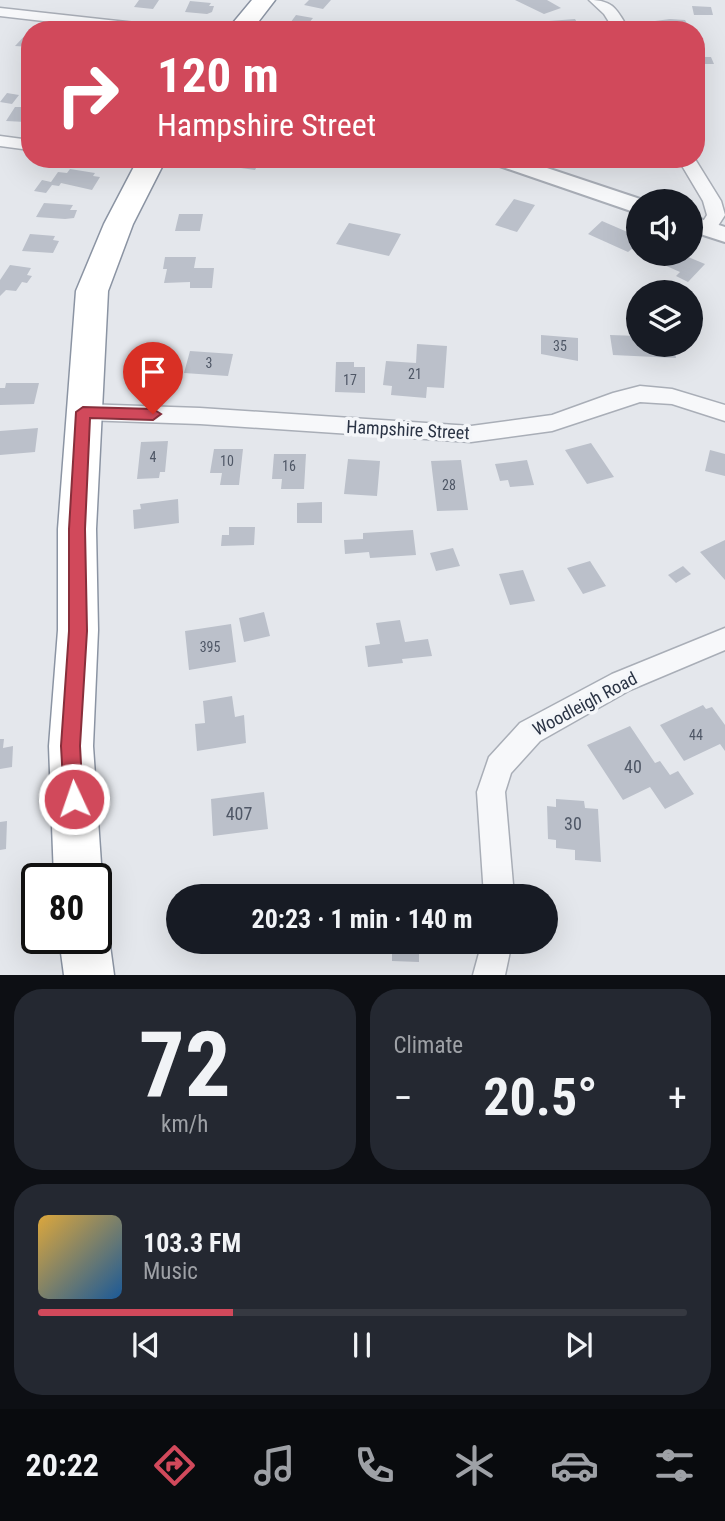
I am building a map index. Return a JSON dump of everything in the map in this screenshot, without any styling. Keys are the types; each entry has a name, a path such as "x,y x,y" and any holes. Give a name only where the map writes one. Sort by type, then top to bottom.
{"highway":[{"path":"246,21 264,0"},
{"path":"77,863 71,746 78,631 77,529 92,292 101,260 143,168"},
{"path":"86,954 89,975"}],"street":[{"path":"596,0 610,11 616,21"},
{"path":"0,12 82,21"},
{"path":"0,141 21,144"},
{"path":"525,168 626,202"},
{"path":"692,168 712,201 716,215 708,229"},
{"name":"Hampshire Street","path":"83,412 200,416 471,434 512,430 562,420 607,402 641,393 671,397 725,413"},
{"name":"Woodleigh Road","path":"498,884 491,792 499,766 530,732 621,682 725,639"},
{"path":"489,975 494,954"}],"building":[{"path":"139,0 159,0 153,9 134,7"},
{"path":"309,0 331,0 323,9 304,5"},
{"path":"515,0 547,0 561,8 544,14"},
{"path":"190,1 211,3 209,6 214,6 212,12 185,12"},
{"path":"692,6 711,7 713,15 694,15"},
{"path":"296,15 313,18 311,21 292,21"},
{"path":"670,19 686,21 655,21"},
{"path":"705,57 711,57 714,64 705,64"},
{"path":"7,93 19,95 12,104 0,102"},
{"path":"15,107 21,107 21,122 6,121"},
{"path":"70,169 95,173 93,176 100,177 92,190 61,183 59,186 52,185 46,193 34,191 42,180 51,182 58,172 67,173"},
{"path":"514,199 535,205 517,232 495,225"},
{"path":"44,203 73,205 70,210 77,210 74,218 36,217"},
{"path":"179,214 203,214 200,231 175,231"},
{"path":"602,221 626,231 626,251 588,234"},
{"path":"349,223 401,234 389,256 336,244"},
{"path":"30,234 55,236 53,240 59,241 53,253 22,251"},
{"path":"165,257 196,257 194,268 214,268 212,288 190,288 190,282 164,283 167,269 163,269"},
{"path":"705,264 690,280 676,276 680,272 666,266"},
{"path":"10,265 31,268 27,275 32,276 27,283 22,282 16,291 6,290 0,296 0,280"},
{"path":"541,335 578,338 578,361 541,354"},
{"path":"610,335 626,336 626,356 613,355"},
{"path":"417,344 447,346 444,388 427,387 426,398 391,395 392,386 383,385 386,361 416,363"},
{"path":"190,351 233,354 228,376 184,373"},
{"path":"336,362 354,362 354,367 365,367 365,393 335,392"},
{"path":"6,383 39,383 34,404 0,405 0,388 5,388"},
{"path":"38,428 35,452 0,455 0,431"},
{"path":"168,441 165,472 160,472 159,478 137,479 141,442"},
{"path":"591,443 614,477 587,484 565,450"},
{"path":"214,449 243,449 239,485 220,485 222,473 210,473"},
{"path":"710,450 725,454 725,476 705,471"},
{"path":"274,454 306,454 304,489 281,489 282,479 272,479"},
{"path":"348,459 380,461 377,496 344,494"},
{"path":"461,460 468,510 437,511 431,461"},
{"path":"527,460 534,485 510,487 508,480 500,481 495,464"},
{"path":"178,499 179,523 134,529 133,510 141,509 140,504"},
{"path":"322,502 322,523 297,523 297,503"},
{"path":"229,527 255,527 254,545 221,546 222,535 229,535"},
{"path":"413,530 416,555 370,558 369,552 345,554 344,540 363,539 363,533"},
{"path":"725,540 725,580 700,552"},
{"path":"453,548 460,566 436,571 430,553"},
{"path":"590,561 606,586 583,594 567,568"},
{"path":"683,566 691,574 676,583 668,575"},
{"path":"523,570 535,601 510,605 499,574"},
{"path":"264,612 270,636 244,642 239,618"},
{"path":"400,620 405,642 428,639 432,656 402,659 403,663 368,667 365,646 380,644 376,623"},
{"path":"231,624 236,662 189,670 185,631"},
{"path":"232,696 235,717 244,715 246,743 197,751 195,724 205,723 203,701"},
{"path":"703,705 706,709 712,707 725,725 725,751 720,744 684,761 660,725"},
{"path":"630,726 655,763 660,761 670,775 678,771 694,794 665,809 650,787 623,800 587,745"},
{"path":"0,739 4,739 3,748 13,746 12,767 0,769"},
{"path":"264,792 268,829 213,836 211,799"},
{"path":"556,799 584,801 585,808 598,809 601,862 575,860 575,850 556,848 556,840 548,839 547,806 556,807"},
{"path":"7,821 6,849 0,850 0,822"},
{"path":"392,954 419,954 419,962 392,961"}],"route":[{"path":"74,799 71,746 78,631 77,529 83,412 153,414"}]}
